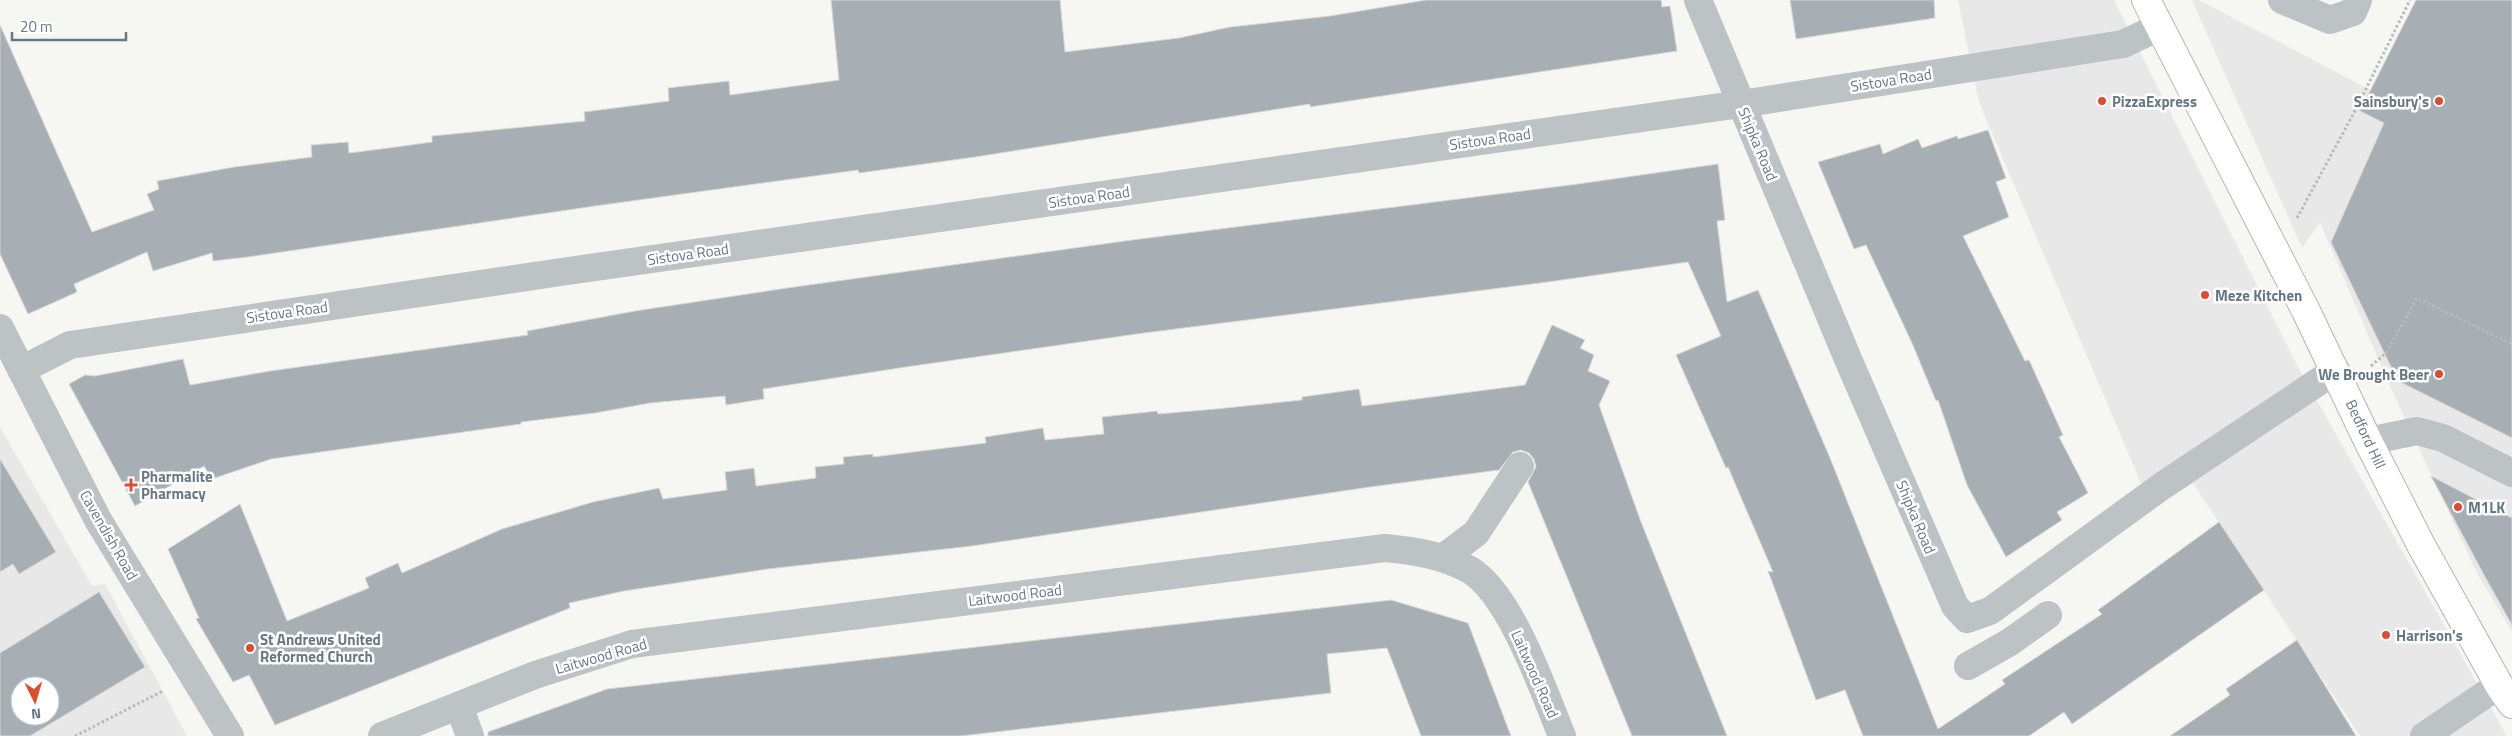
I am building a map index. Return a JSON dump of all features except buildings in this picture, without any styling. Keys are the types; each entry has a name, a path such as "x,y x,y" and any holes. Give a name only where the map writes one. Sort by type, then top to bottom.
{"main road":[{"name":"Bedford Hill","path":"2146,0 2336,370 2368,441 2421,545 2506,694"}],"street":[{"name":"Shipka Road","path":"1698,0 1848,359 1955,606 1967,619 1990,611 2162,486 2336,370"},
{"path":"2282,0 2330,20 2353,12 2358,0"},
{"name":"Sistova Road","path":"21,370 70,345 205,324 1741,104 2123,44 2159,27"},
{"name":"Cavendish Road","path":"0,328 98,520 230,736"},
{"path":"2368,441 2417,431 2443,438 2512,474"},
{"path":"1443,558 1476,533 1520,466"},
{"name":"Laitwood Road","path":"382,736 535,675 632,644 1385,548 1416,551 1443,558 1471,571 1494,594 1524,644 1562,736"},
{"path":"1990,611 2010,642"},
{"path":"1968,666 2010,642 2048,615"},
{"path":"2424,736 2506,694"},
{"path":"459,706 470,736"}],"path":[{"path":"2292,226 2356,109 2410,0"},
{"path":"2370,366 2386,353 2417,298 2512,344"},
{"path":"75,736 170,688"}],"shaded area":[{"path":"1958,0 2114,0 2299,369 2507,736 2360,736 2193,483 2152,509 1979,102"},
{"path":"2192,0 2199,0 2370,90 2416,0 2512,0 2512,632 2477,573 2385,375 2320,222 2302,248"},
{"path":"0,427 92,586 105,584 187,736 0,736"}],"place":[{"name":"PizzaExpress","path":"2102,101"},
{"name":"Sainsbury's","path":"2439,101"},
{"name":"Meze Kitchen","path":"2205,295"},
{"name":"We Brought Beer","path":"2439,374"},
{"name":"Pharmalite Pharmacy","path":"131,485"},
{"name":"M1LK","path":"2458,507"},
{"name":"Harrison's","path":"2386,635"},
{"name":"St Andrews United Reformed Church","path":"250,648"}]}
